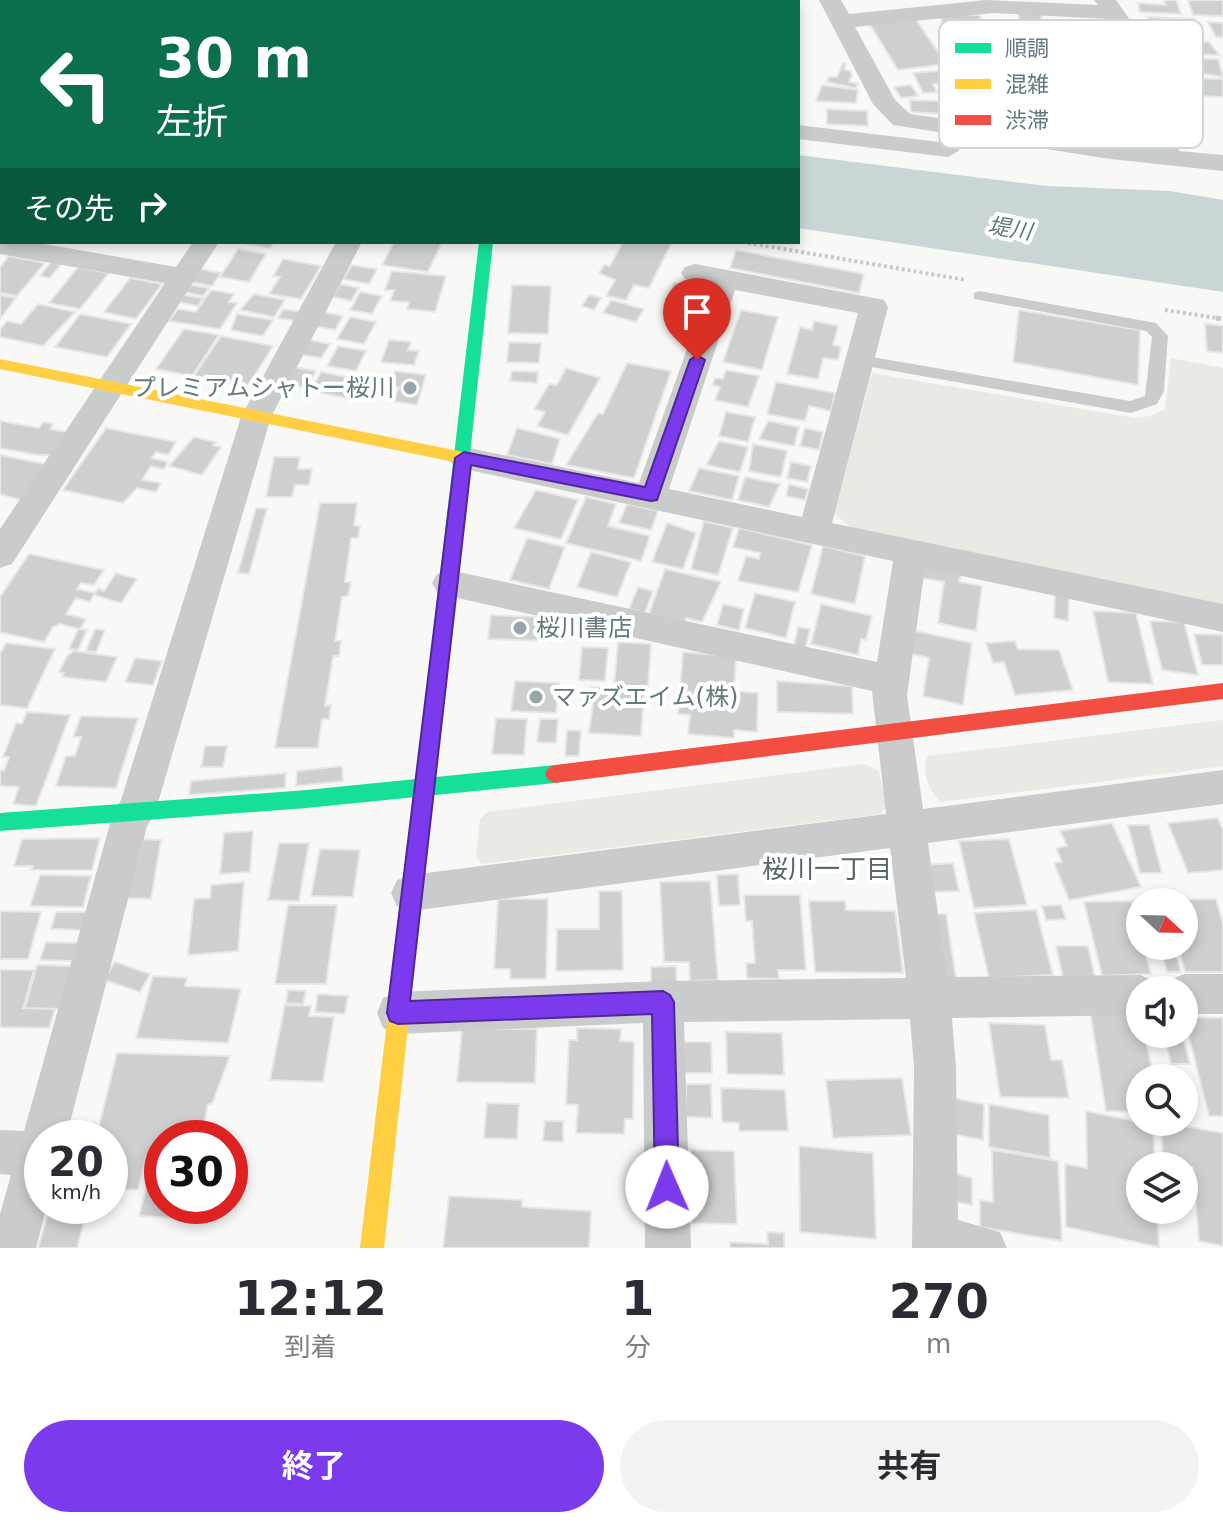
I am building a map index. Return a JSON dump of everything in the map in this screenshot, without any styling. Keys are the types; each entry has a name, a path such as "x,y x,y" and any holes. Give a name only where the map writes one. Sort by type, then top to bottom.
{"street":[{"path":"939,126 902,120 885,104 836,11 994,6 1111,7"},
{"path":"800,132 939,148"},
{"path":"940,148 1223,180"},
{"path":"1083,148 1223,163"},
{"path":"1166,148 1167,156"},
{"path":"11,244 184,277"},
{"path":"0,555 205,244"},
{"path":"39,1120 256,417 348,244"},
{"path":"372,1248 423,789 464,458 486,244"},
{"path":"695,273 874,307 814,530"},
{"path":"651,495 725,280"},
{"path":"0,364 651,495 1223,618"},
{"path":"911,551 889,680 935,1068 935,1244 984,1248"},
{"path":"449,583 889,680"},
{"path":"0,822 423,789 895,734 1223,691"},
{"path":"411,893 906,831 1223,787"},
{"path":"1198,994 1223,994"},
{"path":"398,1013 663,1002 1126,995"},
{"path":"663,1002 668,1248"},
{"path":"13,1248 24,1186"}],"lane":[{"path":"860,360 1131,407 1151,400 1156,391 1160,336 1151,327 979,296"}],"shaded area":[{"path":"1171,358 1223,368 1223,604 852,529 834,513 872,373 1135,418 1151,416 1165,409"},
{"path":"1223,720 1223,766 941,802 926,775 927,756"},
{"path":"864,764 879,771 886,806 881,814 482,864 476,857 480,819 488,812"}],"water":[{"name":"堤川","path":"800,155 1047,186 1170,191 1223,200 1223,292 800,228"}],"building":[{"path":"1164,0 1176,0 1181,14 1140,12 1138,3 1166,5"},
{"path":"1188,0 1223,0 1223,16 1193,15"},
{"path":"1018,12 1041,13 1042,20 1019,20"},
{"path":"940,15 980,15 981,20 942,20"},
{"path":"1148,17 1195,20 1149,20"},
{"path":"915,18 939,54 939,65 898,70 869,23"},
{"path":"1208,22 1223,23 1223,37 1216,37"},
{"path":"1203,42 1209,42 1219,55 1203,55"},
{"path":"1203,58 1218,59 1223,77 1203,73"},
{"path":"843,63 846,64 844,69 852,75 849,82 858,84 856,88 827,82 829,77 837,77"},
{"path":"939,71 939,84 933,84 937,92 923,93 913,73"},
{"path":"1203,78 1223,79 1223,97 1203,96"},
{"path":"822,85 858,90 856,103 816,101"},
{"path":"911,85 918,96 901,98 894,87"},
{"path":"910,100 939,101 939,114 911,112"},
{"path":"827,109 867,111 868,126 827,124"},
{"path":"247,244 273,244 270,248"},
{"path":"393,244 441,244 428,272 382,265"},
{"path":"622,244 671,244 649,288 634,285 626,300 606,296 615,280 599,273 604,265 610,266"},
{"path":"238,249 266,254 249,282 220,277"},
{"path":"736,250 864,274 859,293 730,268"},
{"path":"9,256 45,263 17,296 0,293 0,267"},
{"path":"283,259 321,266 301,299 269,294 280,277 273,276"},
{"path":"51,262 61,264 50,278 40,276"},
{"path":"352,265 377,269 369,284 343,279"},
{"path":"78,267 109,273 80,309 49,303"},
{"path":"200,269 221,273 212,286 191,282"},
{"path":"392,271 446,276 435,312 407,309 409,302 390,301 394,290 385,290"},
{"path":"130,278 162,284 136,319 104,312"},
{"path":"674,283 698,287 688,317 663,313"},
{"path":"340,284 359,288 351,301 333,297"},
{"path":"191,285 209,288 203,296 185,292"},
{"path":"512,285 551,286 548,334 508,333"},
{"path":"211,290 234,294 229,302 237,303 220,329 169,321 178,309 196,312"},
{"path":"360,292 382,296 372,314 350,310"},
{"path":"254,294 285,300 274,317 240,310"},
{"path":"0,295 16,298 0,319"},
{"path":"184,295 203,298 198,306 179,302"},
{"path":"589,295 601,298 594,310 582,306"},
{"path":"611,300 644,309 636,322 603,313"},
{"path":"38,304 75,312 43,346 0,337 0,330 7,321 21,324"},
{"path":"283,309 300,312 295,321 278,318"},
{"path":"741,310 778,317 762,370 723,362"},
{"path":"1019,310 1140,330 1138,385 1013,362"},
{"path":"323,312 343,316 335,330 314,326"},
{"path":"80,314 131,324 107,357 55,347"},
{"path":"237,314 273,320 263,336 231,330"},
{"path":"350,317 376,322 364,344 337,339"},
{"path":"814,321 838,326 833,345 841,347 838,360 823,358 818,379 787,374 800,327 812,330"},
{"path":"1205,324 1223,326 1223,353 1207,351"},
{"path":"184,329 219,335 192,376 156,369"},
{"path":"221,336 273,346 248,386 194,376"},
{"path":"310,340 330,344 321,358 301,355"},
{"path":"389,340 411,342 408,350 419,351 414,365 381,362"},
{"path":"509,342 541,343 539,363 507,362"},
{"path":"338,346 366,351 356,371 327,366"},
{"path":"627,363 671,371 634,478 566,465 598,413 603,414"},
{"path":"294,367 316,371 307,388 285,384"},
{"path":"566,368 600,378 568,435 537,426 545,412 534,409 549,384 557,385"},
{"path":"726,370 759,376 748,407 715,400 720,387 712,385 715,378 723,379"},
{"name":"プレミアムシャトー桜川","path":"395,371 426,375 417,405 393,401 399,387 388,386"},
{"path":"512,371 538,372 537,383 510,381"},
{"path":"321,372 357,379 347,398 310,391"},
{"path":"776,382 835,393 831,411 809,406 805,421 767,414"},
{"path":"726,412 755,417 748,442 719,436"},
{"path":"0,421 39,428 43,422 53,424 50,429 66,432 52,455 37,455 0,448"},
{"path":"768,421 799,427 794,446 759,439"},
{"path":"106,428 176,442 168,455 156,452 152,458 168,462 164,469 151,466 142,480 161,483 156,492 137,488 123,503 63,490"},
{"path":"517,428 560,439 552,464 507,455"},
{"path":"805,428 823,432 819,450 800,446"},
{"path":"194,437 216,442 213,445 221,447 202,475 169,466"},
{"path":"719,441 748,447 740,472 706,465"},
{"path":"753,444 787,451 781,477 749,471"},
{"path":"0,455 45,464 21,500 0,494"},
{"path":"274,457 300,457 298,469 312,469 309,485 295,485 292,497 266,497"},
{"path":"791,462 811,466 807,482 787,478"},
{"path":"699,468 739,476 732,500 689,491"},
{"path":"745,477 780,484 769,507 738,500"},
{"path":"789,484 808,489 805,500 786,496"},
{"path":"536,490 578,500 561,539 514,528"},
{"path":"586,497 616,504 608,526 650,536 641,561 566,543"},
{"path":"320,503 357,503 354,526 360,526 358,538 351,538 345,582 351,582 348,596 342,597 335,641 341,641 339,656 333,656 325,706 331,705 329,719 322,719 318,748 275,748"},
{"path":"627,504 658,511 651,530 619,523"},
{"path":"256,508 267,509 249,574 238,573"},
{"path":"704,521 733,528 718,575 691,569"},
{"path":"667,523 696,533 683,569 652,562"},
{"path":"739,528 812,545 798,592 738,581 746,556 759,559 760,553 733,547"},
{"path":"527,538 565,547 549,589 510,580"},
{"path":"823,546 865,556 855,604 811,594"},
{"path":"591,552 631,562 617,597 577,587"},
{"path":"29,554 104,570 94,585 81,583 77,589 95,593 90,602 76,598 66,614 86,619 80,629 60,624 53,627 44,642 0,632 0,597"},
{"path":"924,566 961,573 959,582 982,586 976,631 938,623 944,582 922,578"},
{"path":"665,569 721,582 702,622 686,618 684,623 649,614"},
{"path":"116,573 137,579 121,603 94,595 98,589 104,591"},
{"path":"638,587 653,591 645,613 629,609"},
{"path":"755,593 795,602 786,638 745,628"},
{"path":"1055,594 1069,597 1068,621 1054,618"},
{"path":"723,604 744,609 739,630 717,625"},
{"path":"821,604 872,616 866,640 861,639 858,655 811,644"},
{"path":"1093,611 1136,613 1153,684 1108,682"},
{"name":"桜川書店","path":"491,615 552,618 550,641 488,639"},
{"path":"1150,621 1184,622 1198,675 1162,670"},
{"path":"798,627 810,629 805,649 794,646"},
{"path":"78,629 87,630 78,650 69,649"},
{"path":"95,629 105,630 96,652 86,651"},
{"path":"911,630 972,643 963,705 923,696 929,658 907,653"},
{"path":"1194,634 1223,635 1223,665 1202,665"},
{"path":"1015,641 1018,649 1059,650 1073,690 1015,695 1004,662 993,663 986,643"},
{"path":"618,642 651,644 648,687 614,685"},
{"path":"6,643 55,649 27,708 0,705 0,654"},
{"path":"582,647 608,648 605,681 579,680"},
{"path":"74,651 117,657 106,682 62,677 64,673 59,672 67,656"},
{"path":"683,652 736,657 734,691 758,693 757,732 734,730 734,738 688,734 690,715 678,714"},
{"path":"135,658 162,661 153,685 125,682"},
{"path":"515,681 559,683 556,713 511,711"},
{"path":"777,681 852,686 853,714 777,712"},
{"path":"590,687 644,691 641,736 589,733 593,703 588,703"},
{"path":"27,712 70,715 36,806 13,804 19,787 0,786 0,770 4,771 9,757 3,757 16,723 22,724"},
{"path":"81,716 138,718 116,788 56,786 66,756 75,756 81,737 73,737"},
{"path":"496,718 527,719 524,755 492,754"},
{"path":"540,719 558,719 556,743 537,742"},
{"path":"567,730 581,731 579,756 565,756"},
{"path":"205,746 227,746 223,767 201,767"},
{"path":"342,766 343,781 296,786 297,771"},
{"path":"286,773 285,788 189,795 191,781"},
{"path":"1218,818 1223,830 1223,870 1188,873 1168,823"},
{"path":"1112,823 1141,887 1069,900 1054,863 1062,862 1056,848 1067,846 1060,831"},
{"path":"1128,825 1149,825 1162,873 1140,873"},
{"path":"253,831 250,872 220,874 224,833"},
{"path":"100,838 92,870 31,870 33,866 14,866 22,839"},
{"path":"143,839 161,840 151,899 127,898"},
{"path":"1009,839 1027,905 974,908 959,841"},
{"path":"279,843 309,843 299,901 268,900"},
{"path":"320,849 360,850 353,897 311,896"},
{"path":"953,863 959,891 931,892 925,865"},
{"path":"738,874 740,905 719,906 717,875"},
{"path":"40,875 91,876 83,907 30,906"},
{"path":"710,881 718,980 690,981 689,962 664,962 660,882"},
{"path":"244,882 238,951 188,955 194,899 210,898 211,885"},
{"path":"599,891 622,891 623,970 556,971 557,929 599,929"},
{"path":"744,895 800,895 806,970 778,970 779,979 747,978 746,963 755,963 752,921 746,921"},
{"path":"498,899 548,899 546,979 510,979 510,969 494,969"},
{"path":"1198,899 1216,899 1223,924 1223,972 1185,972 1182,960 1198,960"},
{"path":"809,901 845,901 846,910 895,911 903,973 815,972"},
{"path":"1126,901 1126,960 1147,960 1151,974 1102,976 1084,902"},
{"path":"288,905 337,905 326,984 275,984"},
{"path":"1061,905 1066,919 1046,920 1042,906"},
{"path":"1036,910 1053,975 989,978 974,913"},
{"path":"0,911 41,912 28,959 0,959"},
{"path":"56,912 87,912 82,930 51,929"},
{"path":"934,914 946,914 956,978 944,978"},
{"path":"46,942 78,943 73,961 40,960"},
{"path":"1056,946 1088,946 1095,978 1063,978"},
{"path":"1164,960 1178,960 1181,972 1167,972"},
{"path":"115,962 150,974 140,992 104,980"},
{"path":"37,965 72,966 60,1009 25,1008"},
{"path":"676,966 677,985 651,985 651,967"},
{"path":"0,970 34,970 23,1008 55,1009 49,1028 0,1027"},
{"path":"153,976 187,978 185,986 241,989 228,1043 136,1038"},
{"path":"288,990 306,991 303,1004 286,1003"},
{"path":"318,994 348,996 345,1014 315,1012"},
{"path":"285,1005 311,1006 309,1016 334,1017 323,1082 270,1080"},
{"path":"1090,1011 1126,1013 1126,1048 1147,1048 1151,1064 1126,1064 1126,1112 1106,1111"},
{"path":"1198,1017 1223,1018 1223,1116 1209,1116 1192,1048 1198,1048"},
{"path":"989,1023 1045,1025 1051,1060 1062,1060 1069,1098 1000,1097"},
{"path":"577,1028 621,1029 620,1041 634,1042 633,1119 625,1119 624,1134 576,1133 578,1105 566,1104 569,1040 577,1040"},
{"path":"462,1029 537,1029 535,1083 457,1082"},
{"path":"726,1032 782,1033 784,1075 727,1074"},
{"path":"684,1042 711,1042 712,1073 684,1073"},
{"path":"1167,1048 1186,1048 1190,1064 1171,1064"},
{"path":"117,1053 230,1056 212,1104 208,1104 205,1120 144,1120 144,1164 138,1190 128,1189 128,1120 100,1120"},
{"path":"902,1078 911,1135 833,1138 826,1080"},
{"path":"686,1084 711,1084 712,1118 686,1117"},
{"path":"721,1088 785,1090 788,1131 739,1131 739,1123 722,1122"},
{"path":"952,1098 984,1104 983,1140 951,1134"},
{"path":"487,1103 519,1104 517,1139 484,1138"},
{"path":"989,1104 1049,1115 1050,1158 989,1147"},
{"path":"1086,1111 1126,1119 1126,1136 1154,1136 1154,1152 1126,1152 1126,1224 1158,1224 1159,1247 1066,1227 1065,1164 1087,1168"},
{"path":"545,1121 563,1121 563,1142 543,1141"},
{"path":"1198,1129 1223,1133 1223,1246 1199,1241 1198,1152 1163,1152 1162,1136 1198,1136"},
{"path":"799,1146 873,1153 876,1239 800,1232"},
{"path":"691,1150 734,1151 737,1224 692,1223"},
{"path":"992,1150 1058,1161 1062,1241 980,1227 980,1200 993,1202"},
{"path":"952,1173 972,1178 972,1205 951,1201"},
{"path":"449,1196 522,1200 522,1207 591,1211 589,1248 443,1248"},
{"path":"144,1197 144,1216 139,1216"},
{"path":"45,1224 83,1224 77,1248 38,1248"},
{"path":"767,1232 784,1233 784,1248 730,1248 730,1242 768,1244"}],"traffic: fast":[{"path":"435,694 486,244"},
{"path":"0,822 307,799 555,774"}],"traffic: slow":[{"path":"0,364 464,458"},
{"path":"372,1248 435,694"}],"traffic: jam":[{"path":"555,774 1223,691"}],"place":[{"name":"プレミアムシャトー桜川","path":"410,388"},
{"name":"桜川書店","path":"520,628"},
{"name":"マァズエイム(株)","path":"536,697"}],"district":[{"name":"桜川一丁目","path":"827,869"}],"route":[{"path":"667,1187 663,1002 398,1013 464,458 651,495 697,360"}]}
